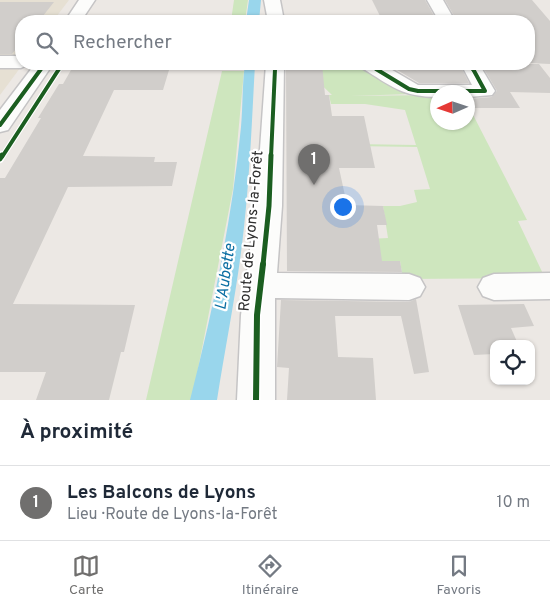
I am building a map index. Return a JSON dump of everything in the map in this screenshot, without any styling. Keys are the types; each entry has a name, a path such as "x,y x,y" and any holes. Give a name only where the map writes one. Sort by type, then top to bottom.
{"street":[{"path":"77,15 87,0"},
{"path":"272,0 275,15"},
{"path":"435,0 444,15"},
{"path":"0,62 15,62"},
{"path":"0,125 40,70"},
{"name":"Route de Lyons-la-Forêt","path":"256,400 258,375 257,315 269,206 275,70"},
{"path":"379,70 409,89 418,91 485,91 473,70"},
{"path":"261,285 409,287"},
{"path":"494,287 550,286"}],"shaded area":[{"path":"0,0 69,0 58,15 15,15 15,70 19,70 0,95"}],"green space":[{"path":"234,0 248,0 246,15 232,15"},
{"path":"374,70 411,94 350,96 430,95 430,130 475,130 475,119 527,220 518,221 545,278 403,279 400,261 371,261 368,239 388,238 383,206 400,206 417,202 414,190 430,189 417,147 353,146 353,144 416,145 405,110 365,104 331,104 329,95 332,95 307,71"},
{"path":"222,71 244,71 233,189 192,400 146,400"}],"water":[{"path":"249,0 261,0 260,15 247,15"},
{"name":"L'Aubette","path":"244,70 255,70 246,207 235,292 217,400 190,400 214,299 227,231 241,127"}],"building":[{"path":"372,0 425,0 434,15 380,15"},
{"path":"445,0 532,0 550,21 550,64 535,63 535,15 454,15"},
{"path":"0,2 54,2 44,15 15,15 15,50 12,54 0,54"},
{"path":"535,64 539,64 550,78 550,93 510,92 520,108 475,108 475,98 492,97 497,91 485,70 535,70"},
{"path":"71,70 169,70 163,90 114,90 83,156 155,157 154,162 177,162 172,186 68,187 13,304 135,305 124,352 121,352 109,400 36,400 46,372 0,372 0,178 5,178 41,118 38,118 59,84 63,84"},
{"path":"286,70 323,70 325,95 329,95 332,116 364,116 375,168 339,168 347,205 383,206 387,225 377,225 382,261 400,261 402,272 287,271"},
{"path":"397,70 462,70 469,83 419,83"},
{"path":"416,299 429,372 414,374 401,316 335,316 338,357 373,358 376,400 287,400 289,368 277,367 281,300 409,302"},
{"path":"524,304 534,326 511,328 516,340 490,340 490,354 474,355 458,305"}],"cycle path":[{"path":"0,125 40,70"},
{"path":"0,159 58,70"},
{"path":"256,400 258,375 257,315 269,206 275,70"},
{"path":"379,70 409,89 418,91 485,91 473,70"}],"place":[{"name":"Les Balcons de Lyons","path":"314,185"}]}
